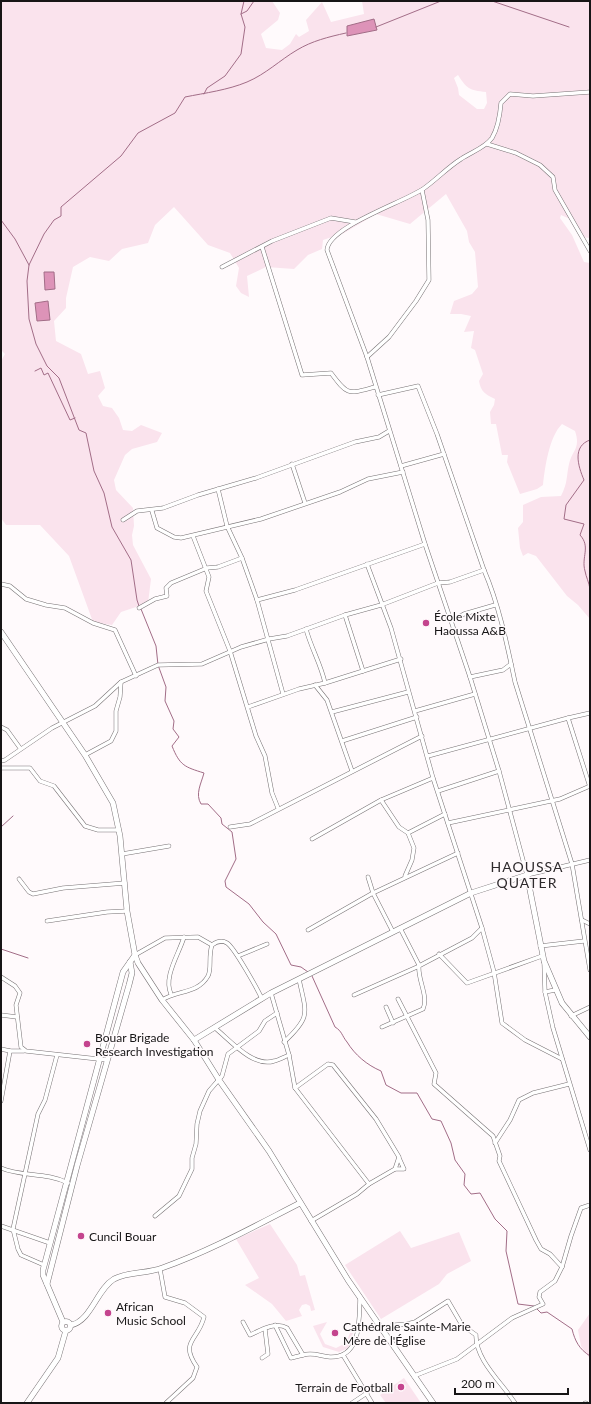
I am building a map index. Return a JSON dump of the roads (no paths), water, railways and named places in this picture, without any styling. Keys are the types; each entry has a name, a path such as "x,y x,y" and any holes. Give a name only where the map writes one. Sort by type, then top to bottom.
{"street":[{"path":"590,92 533,96 510,94 500,103 499,120 492,137 487,144 460,159 422,190 355,222 330,240 327,244 327,250 367,357 375,387 425,544 490,740 527,875 543,959 555,990 571,1016 590,1037"},
{"path":"487,144 516,152 540,165 553,177 555,190 590,252"},
{"path":"367,357 389,337 416,301 429,280 428,220 422,190"},
{"path":"222,267 262,247 331,218 355,222"},
{"path":"262,247 302,375 331,373 343,389 353,393 375,387"},
{"path":"378,395 418,386 444,454 495,605 515,682 531,728 551,800 572,864 590,970"},
{"path":"123,520 137,511 152,511 256,478 355,442 379,437 389,431"},
{"path":"401,466 444,454"},
{"path":"292,464 305,503"},
{"path":"152,511 157,528 174,537 193,536 261,518 340,492 368,479 403,472"},
{"path":"218,489 227,526 242,558 257,600 283,694"},
{"path":"193,536 209,577 206,590 230,651 256,736 265,756 272,793 278,808"},
{"path":"257,600 295,590 425,544"},
{"path":"139,608 155,599 167,596 166,588 171,583 206,568 218,568 242,558"},
{"path":"367,564 401,660 408,692 417,717 433,778 482,928 494,972 502,1023 525,1040 562,1059"},
{"path":"1,761 5,760 20,748 62,722 95,706 121,682 158,665 202,664 230,651 269,639 287,636 345,615 381,605 438,583 450,582 484,570"},
{"path":"1,584 10,586 26,599 46,605 66,608 93,623 116,630 136,676"},
{"path":"451,621 464,614 495,605"},
{"path":"345,615 363,671"},
{"path":"306,629 312,651 322,668 325,683"},
{"path":"1,632 84,755 113,803 119,830 127,911 135,955 162,1000 194,1040 219,1080 270,1151 311,1221 360,1298 433,1403"},
{"path":"248,707 283,694 401,660"},
{"path":"470,677 503,670 511,664"},
{"path":"84,755 111,741 116,731 116,711 120,697 121,682"},
{"path":"315,685 327,700 352,771"},
{"path":"332,712 408,692"},
{"path":"415,711 475,694"},
{"path":"428,756 590,713"},
{"path":"342,741 417,717"},
{"path":"448,823 510,811 560,799 590,787 568,718"},
{"path":"1,727 7,730 20,748"},
{"path":"230,826 250,824 278,808 422,736"},
{"path":"1,768 30,768 40,781 54,786 85,826 98,830 119,830"},
{"path":"438,791 499,772"},
{"path":"312,839 381,800 433,778"},
{"path":"381,800 399,827 408,833 414,848 412,860 405,876"},
{"path":"408,833 445,814"},
{"path":"122,854 169,846"},
{"path":"308,930 373,892 458,853"},
{"path":"194,1040 271,993 314,973 471,893 527,875 590,860"},
{"path":"368,877 373,892 393,932"},
{"path":"19,879 29,892 33,894 63,888 125,883"},
{"path":"48,921 108,912 127,911"},
{"path":"582,920 590,924"},
{"path":"382,1027 408,1017 423,1009 426,1004 418,971 419,965 400,928"},
{"path":"354,995 419,965 472,938 482,928"},
{"path":"171,994 169,990 169,980 184,937"},
{"path":"66,1330 62,1326 63,1322 43,1275 44,1265 123,972 135,955 165,938 198,937 212,945 221,942 228,943 238,956 262,999"},
{"path":"540,946 584,941"},
{"path":"238,956 267,944"},
{"path":"162,1000 171,994 194,990 208,976 210,969 209,953 212,945"},
{"path":"439,954 467,983 494,972 543,959"},
{"path":"543,959 545,992 553,1028 590,1150"},
{"path":"47,1284 72,1187 132,973 130,962"},
{"path":"1,977 15,986 20,993 16,1005 19,1042 21,1047 26,1050"},
{"path":"284,1042 299,1028 306,1013 299,979"},
{"path":"545,992 555,990"},
{"path":"271,993 289,1055 295,1088 369,1184"},
{"path":"398,999 436,1073 434,1084 493,1136 500,1156 499,1161 536,1240 541,1248 550,1254 562,1267"},
{"path":"386,1007 393,1022"},
{"path":"571,1016 590,1007"},
{"path":"155,1216 179,1196 192,1169 197,1124 202,1106 209,1091 219,1080 227,1064 228,1054 259,1031 265,1021 277,1013"},
{"path":"1,1015 17,1017"},
{"path":"110,1018 118,1021"},
{"path":"215,1028 237,1046 243,1053 254,1060 273,1062 289,1055"},
{"path":"1,1050 26,1050 107,1060"},
{"path":"1,1101 10,1051"},
{"path":"44,1265 21,1255 13,1229 24,1172 38,1114 45,1100 57,1055"},
{"path":"295,1088 328,1064 333,1065 376,1118 399,1157 404,1169 395,1169 369,1184 357,1194 311,1221"},
{"path":"495,1143 510,1120 519,1100 533,1093 569,1084"},
{"path":"585,1136 590,1134"},
{"path":"395,1169 399,1157"},
{"path":"1,1168 9,1172 24,1172 49,1176 66,1182 72,1187"},
{"path":"27,1403 58,1358 66,1330 70,1329 71,1325 80,1321 105,1288 115,1279 128,1274 160,1269 217,1245 300,1203"},
{"path":"414,1376 457,1358 512,1318 543,1304 540,1292 555,1281 562,1267 570,1236 581,1208 590,1205"},
{"path":"56,1221 63,1223"},
{"path":"1,1226 50,1243"},
{"path":"160,1269 165,1297 185,1303 204,1317 201,1328 189,1344 189,1356 197,1367 193,1378 166,1403"},
{"path":"275,1326 291,1358 311,1352 331,1357 343,1355 351,1349 355,1341 359,1327 360,1298"},
{"path":"381,1330 395,1325 414,1322 448,1301 462,1325 476,1335 476,1344 486,1363 515,1403"},
{"path":"63,1322 69,1322 71,1325"},
{"path":"242,1322 250,1335 265,1328 275,1326 286,1328 303,1355"},
{"path":"262,1358 268,1354 265,1328"},
{"path":"343,1355 372,1403"},
{"path":"352,1403 367,1393"}],"waterway":[{"path":"204,94 207,88 225,76 241,54 245,27 241,14 244,1"},
{"path":"241,14 247,11 254,1"},
{"path":"376,27 441,1"},
{"path":"492,1 569,27"},
{"path":"139,606 131,560 112,527 104,493 94,471 86,433 79,430 59,378 47,366 36,344 29,319 27,281 29,265 44,234 54,220 61,216 61,207 121,156 138,133 175,113 185,97 240,85 260,75 308,44 346,33"},
{"path":"1,220 15,239 29,265"},
{"path":"35,371 41,368 44,375 48,373 70,420 75,418"},
{"path":"590,440 584,443 581,447 578,457 584,480 566,505 564,519 584,524 580,535 585,544 584,566 590,589"},
{"path":"141,609 156,646 158,665 166,687 165,701 174,721 173,729 179,737 172,746 178,758 184,765 204,773 200,785 199,800 201,804 208,804 221,818 222,824 232,832 236,859 225,881 226,887 249,904 263,922 276,934 291,965 301,967 308,972"},
{"path":"1,827 13,816"},
{"path":"1,949 28,958"},
{"path":"312,976 335,1027 341,1032 345,1040 354,1051 366,1063 381,1071 386,1085 401,1093 417,1093 432,1119 441,1121 451,1143 455,1160 465,1174 464,1185 471,1194 480,1193 495,1219 507,1231 506,1251 518,1304 534,1306"},
{"path":"536,1308 541,1313 547,1312 572,1329 578,1344 583,1351 590,1356"}],"place":[{"name":"École Mixte Haoussa A&B","path":"426,623"},
{"name":"Bouar Brigade Research Investigation","path":"87,1044"},
{"name":"Cuncil Bouar","path":"81,1236"},
{"name":"African Music School","path":"108,1313"},
{"name":"Cathédrale Sainte-Marie Mère de l'Église","path":"335,1333"},
{"name":"Terrain de Football","path":"401,1387"}],"district":[{"name":"HAOUSSA QUATER","path":"527,874"}]}
